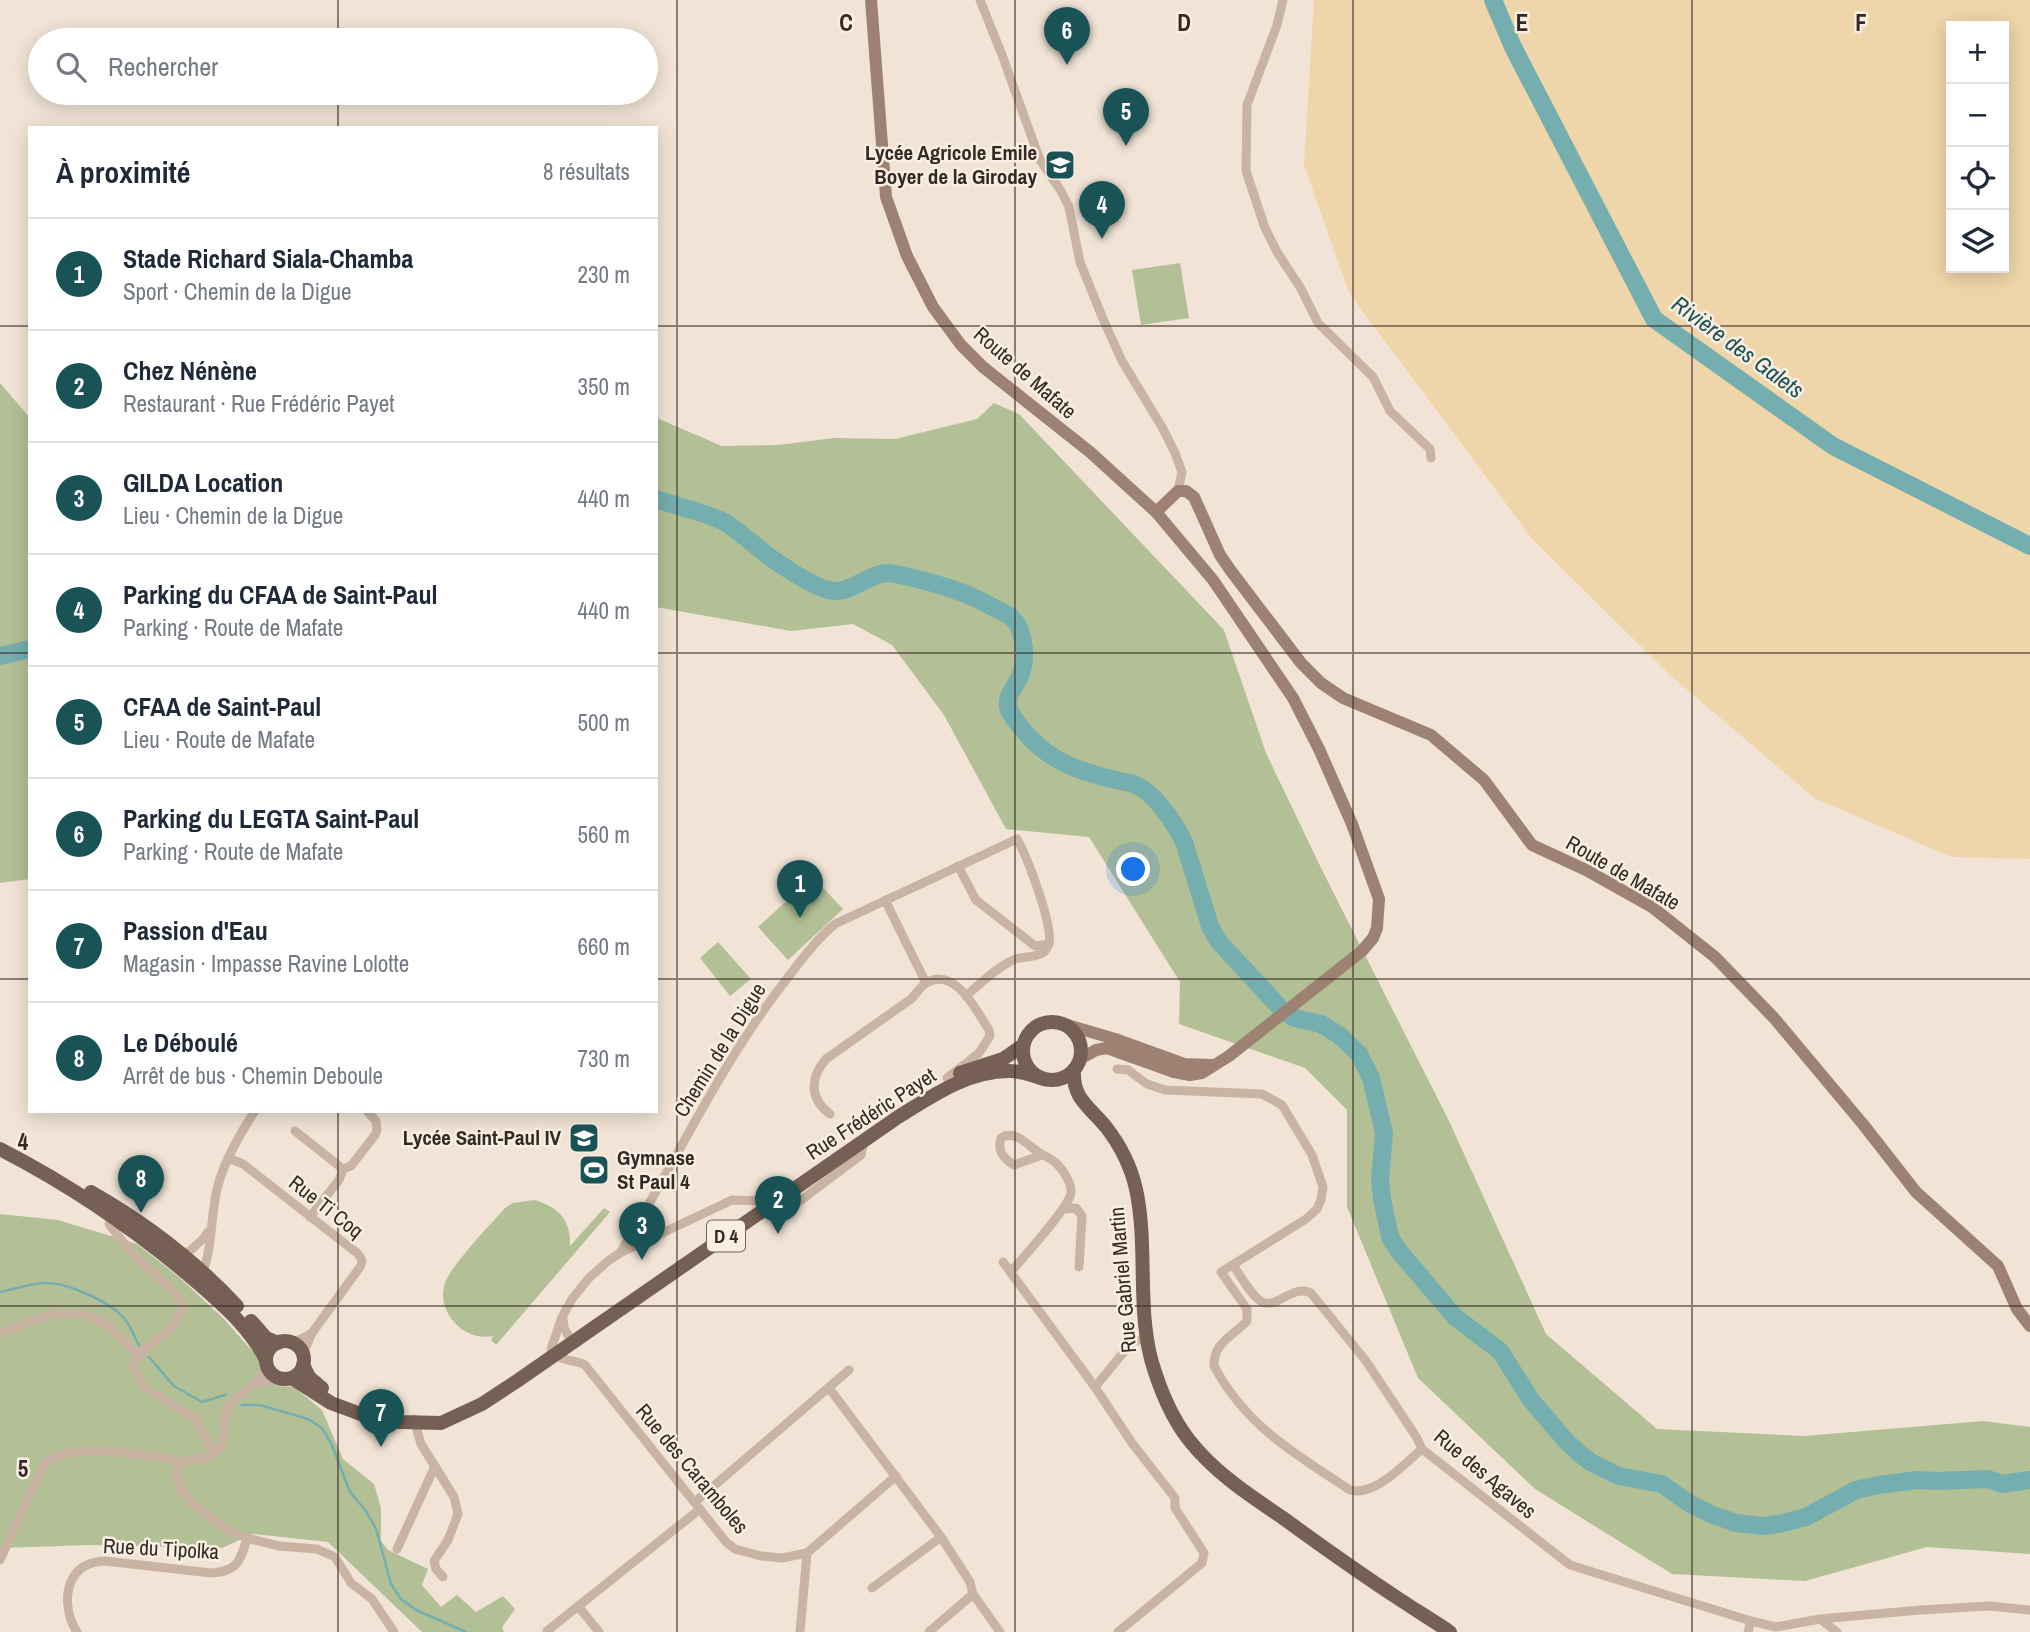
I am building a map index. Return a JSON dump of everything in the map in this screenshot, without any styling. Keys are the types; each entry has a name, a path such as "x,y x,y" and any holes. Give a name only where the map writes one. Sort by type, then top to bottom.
{"main road":[{"name":"Route de Mafate","path":"871,0 886,197 907,256 933,307 961,345 983,368 1090,452 1156,513 1213,580 1293,698 1352,824 1379,899 1377,929 1373,938 1352,959 1228,1056 1202,1073 1190,1075 1174,1072 1101,1048 1077,1065"},
{"name":"Route de Mafate","path":"1178,491 1186,491 1194,497 1220,555 1301,663 1321,682 1343,698 1431,735 1483,780 1532,845 1586,870 1652,907 1715,957 1774,1018 1916,1192 1998,1266 2017,1309 2030,1326"},
{"path":"1156,513 1178,491"},
{"path":"1064,1024 1071,1028 1079,1039 1082,1049 1077,1065 1065,1077 1047,1080 1034,1074 1026,1066 1022,1056 1026,1035 1033,1027 1043,1022 1054,1021 1115,1039 1184,1064 1216,1064"},
{"name":"Rue Frédéric Payet","path":"414,1420 436,1416 457,1407 553,1352 908,1100 947,1078 1003,1059 1022,1045"},
{"name":"Rue Gabriel Martin","path":"1077,1065 1076,1091 1089,1110"},
{"name":"Rue Frédéric Payet","path":"765,1204 783,1198 938,1092 973,1078 1011,1071 1047,1080"},
{"name":"Rue Gabriel Martin","path":"1047,1080 1089,1110 1106,1127 1121,1149 1130,1170 1136,1191 1147,1338 1157,1377 1171,1411 1188,1438 1208,1462 1236,1486 1450,1632"},
{"name":"D 4","path":"0,1149 39,1169 113,1216 230,1298 266,1338 297,1346 309,1377 334,1398 351,1407 414,1420"},
{"name":"D 4","path":"39,1169 78,1184 130,1214 184,1256 192,1273 244,1326 258,1345 274,1376 285,1378 348,1410 382,1420 414,1420"},
{"path":"266,1363 269,1349 285,1343"},
{"path":"285,1378 297,1375 303,1360"},
{"name":"Rue Gabriel Martin","path":"1398,1599 1440,1632"}],"street":[{"path":"980,0 1040,160 1069,207 1080,262 1102,319 1122,361 1175,453 1181,472 1178,491"},
{"path":"1283,0 1277,25 1247,105 1248,181 1265,228 1318,323 1373,377 1390,411 1430,449 1431,458"},
{"name":"Chemin de la Digue","path":"620,1253 738,1046 818,938 835,924 1017,839 1024,850 1043,908 1049,944 1042,953 1036,951 1008,962 966,996"},
{"path":"958,866 976,900 1036,951"},
{"path":"885,900 926,983"},
{"path":"830,1114 820,1107 814,1092 821,1064 911,999 933,979 949,980 966,996 989,1030 990,1036 979,1053 947,1078"},
{"path":"1115,1039 1128,1055 1128,1070"},
{"path":"1117,1069 1128,1070 1147,1084 1165,1090 1262,1094 1282,1105 1312,1155 1323,1187 1317,1209 1294,1228 1222,1272 1247,1308 1247,1321 1220,1343 1214,1366 1240,1405 1261,1429 1350,1490 1359,1493 1377,1486 1422,1449"},
{"path":"192,1273 207,1260 217,1188 228,1158 254,1113"},
{"path":"343,1168 351,1166 377,1130 376,1121 369,1113"},
{"path":"295,1131 343,1168"},
{"path":"1011,1272 1064,1209 1070,1198 1071,1185 1051,1159 1012,1135 1001,1138 1001,1155 1014,1165 1042,1155"},
{"name":"Rue Ti Coq","path":"228,1158 243,1164 357,1253 362,1262 312,1333 303,1360"},
{"path":"310,1217 339,1180 343,1168"},
{"name":"Chemin de la Digue","path":"553,1352 562,1317 579,1289 620,1253 732,1200 765,1204"},
{"path":"1064,1209 1076,1208 1082,1216 1079,1267"},
{"path":"113,1216 109,1224 140,1261 165,1282 183,1309 171,1328 139,1355 133,1366 144,1387 196,1419 214,1454"},
{"path":"184,1256 203,1239 210,1227"},
{"path":"1003,1262 1095,1387 1132,1443 1175,1498 1175,1508 1204,1553 1202,1563 1118,1632"},
{"name":"Rue des Agaves","path":"1233,1265 1255,1296 1264,1303 1298,1290 1311,1293 1366,1361 1422,1449 1570,1565 1766,1628 1820,1619 1920,1609 1989,1606 2030,1610"},
{"path":"0,1334 56,1314 75,1313 93,1317 106,1324 139,1355"},
{"path":"562,1317 564,1328 571,1340"},
{"name":"Rue Ti Coq","path":"285,1343 312,1333"},
{"path":"1095,1387 1132,1342 1147,1338"},
{"name":"Rue des Caramboles","path":"553,1352 585,1364 726,1542 735,1549 761,1556 782,1558 807,1553"},
{"path":"266,1363 254,1384 236,1397 227,1409 223,1442 214,1454 206,1458 189,1458 180,1463 176,1473 181,1489 192,1504 227,1529 247,1538 279,1546 317,1549 335,1557 351,1583 372,1599 394,1632"},
{"path":"547,1631 698,1505 849,1370"},
{"path":"254,1384 285,1378"},
{"path":"830,1388 942,1537 970,1582 974,1594 1000,1632"},
{"path":"414,1420 421,1444 454,1497 458,1514 448,1541 434,1561 436,1569 443,1577"},
{"path":"0,1560 40,1472 48,1461 76,1452 102,1450 173,1459 180,1463"},
{"path":"397,1549 435,1466"},
{"path":"800,1632 807,1553 896,1476"},
{"path":"872,1588 942,1537"},
{"name":"Rue du Tipolka","path":"77,1632 69,1620 67,1601 70,1585 79,1570 91,1563 105,1561 211,1573 225,1572 235,1567 247,1538"},
{"path":"929,1632 974,1594"},
{"path":"578,1606 599,1632"},
{"path":"1820,1619 1837,1632"},
{"path":"1748,1632 1751,1621"}],"green space":[{"path":"1180,263 1189,318 1141,325 1132,270"},
{"path":"0,383 28,416 28,879 0,883"},
{"path":"994,403 1019,414 1224,630 1266,753 1449,1121 1546,1334 1657,1429 1804,1436 1983,1421 2030,1427 2030,1554 1927,1547 1805,1581 1672,1574 1535,1489 1418,1378 1347,1207 1347,1110 1305,1068 1179,1024 1180,982 1089,837 1006,829 944,715 892,645 853,624 791,631 658,607 658,417 722,446 778,445 834,438 895,439 977,419"},
{"path":"813,877 843,909 788,960 758,927"},
{"path":"718,942 751,979 730,996 700,958"},
{"path":"534,1200 550,1206 562,1216 568,1229 570,1246 604,1208 610,1212 496,1345 491,1340 493,1336 471,1334 454,1322 444,1305 444,1286 461,1258 505,1208 513,1203"},
{"path":"0,1214 58,1220 137,1244 179,1277 223,1318 279,1386 294,1387 322,1410 343,1459 374,1484 381,1508 381,1541 388,1550 428,1569 422,1585 441,1607 457,1595 476,1612 503,1596 515,1609 502,1627 504,1632 422,1632 328,1542 253,1534 222,1548 91,1545 0,1548"}],"sand":[{"path":"1314,0 2030,0 2030,859 1951,857 1814,798 1670,675 1533,540 1349,293 1304,165"}],"waterway":[{"name":"Rivière des Galets","path":"1493,0 1513,47 1654,319 1833,446 2030,546"},
{"path":"658,500 726,523 781,564 811,583 828,590 844,590 873,576 893,573 960,592 1012,618 1020,631 1024,656 1022,671 1008,699 1008,707 1013,717 1040,748 1068,765 1134,784 1149,794 1169,817 1184,842 1210,926 1219,942 1284,1012 1295,1018 1321,1024 1339,1035 1359,1054 1371,1078 1384,1133 1380,1180 1390,1237 1455,1317 1500,1351 1531,1400 1567,1442 1592,1463 1619,1476 1662,1484 1690,1504 1713,1515 1736,1523 1762,1526 1806,1517 1856,1490 1878,1485 1918,1480 1988,1479 2002,1484 2030,1480"},
{"path":"0,656 28,649"},
{"path":"0,1292 43,1283 58,1284 79,1291 121,1315 139,1346"},
{"path":"149,1357 174,1386 202,1402 225,1395"},
{"path":"242,1405 260,1405 308,1419 322,1428 331,1443 350,1492 366,1511 376,1529 391,1584 401,1599 416,1610 466,1632"}],"place":[{"name":"Parking du LEGTA Saint-Paul","path":"1067,65"},
{"name":"CFAA de Saint-Paul","path":"1126,146"},
{"name":"Lycée Agricole Emile Boyer de la Giroday","path":"1060,165"},
{"name":"Parking du CFAA de Saint-Paul","path":"1102,239"},
{"name":"Stade Richard Siala-Chamba","path":"800,918"},
{"name":"Lycée Saint-Paul IV","path":"584,1138"},
{"name":"Gymnase St Paul 4","path":"594,1170"},
{"name":"Le Déboulé","path":"141,1213"},
{"name":"Chez Nénène","path":"778,1234"},
{"name":"GILDA Location","path":"642,1260"},
{"name":"Passion d'Eau","path":"381,1447"}]}
